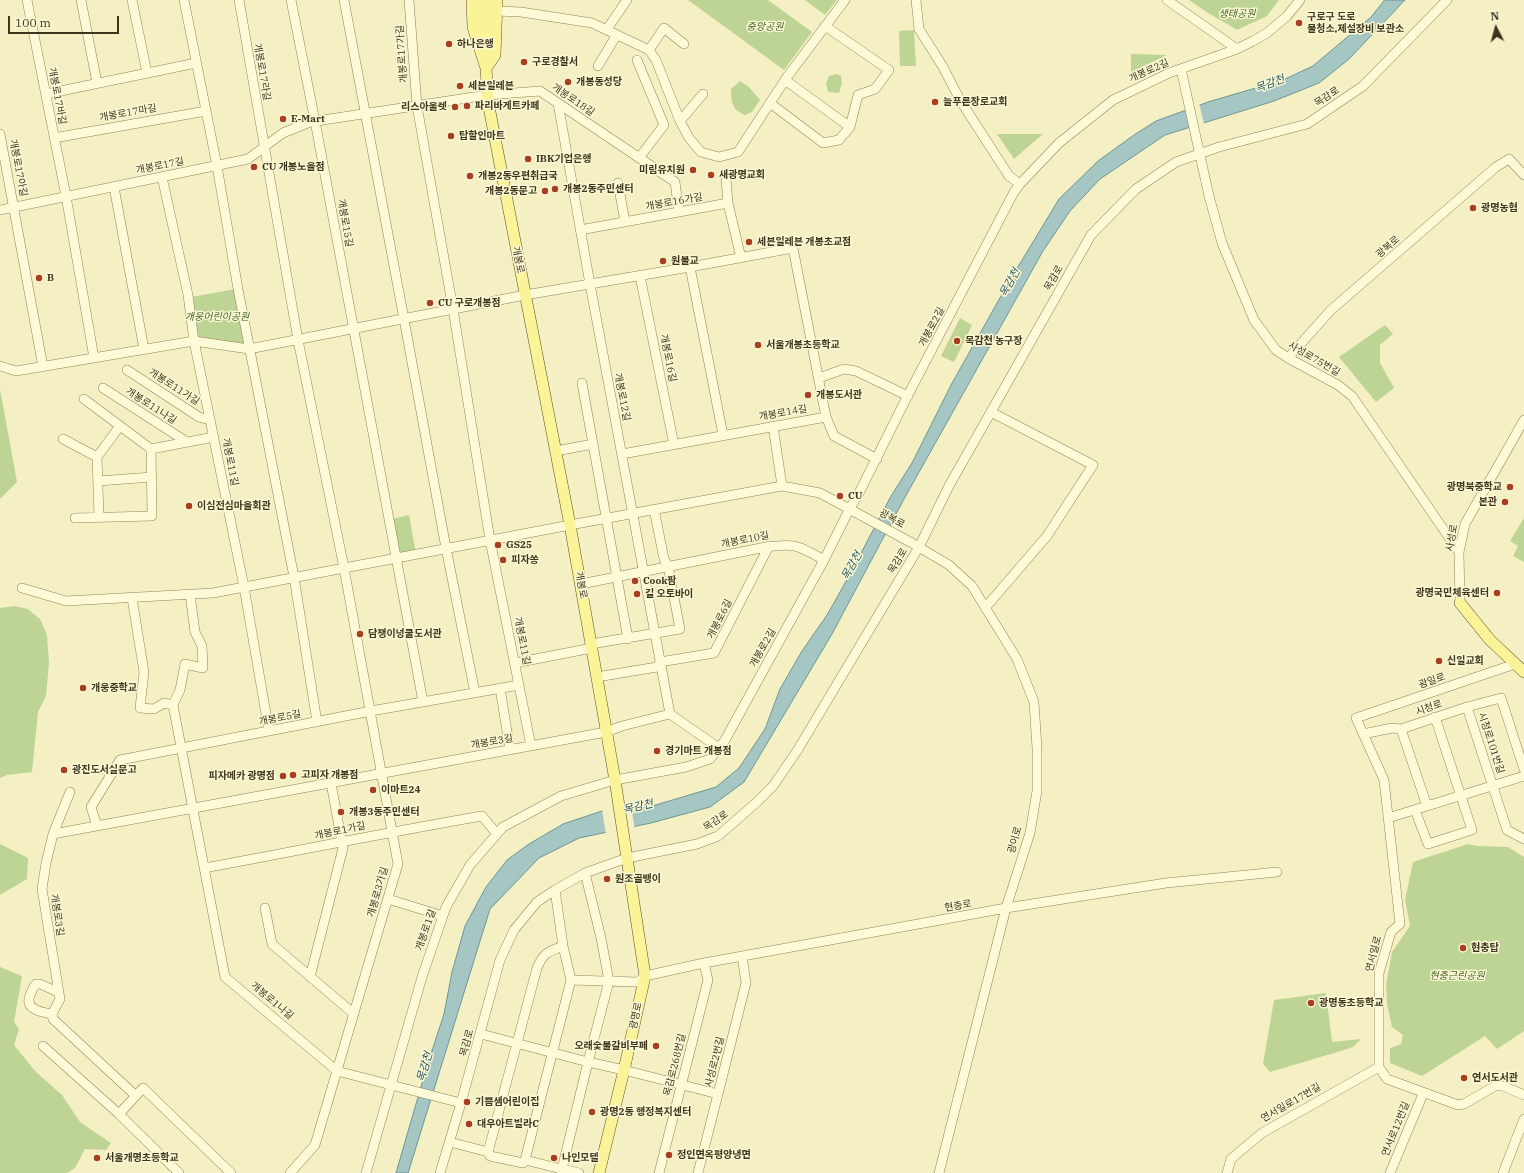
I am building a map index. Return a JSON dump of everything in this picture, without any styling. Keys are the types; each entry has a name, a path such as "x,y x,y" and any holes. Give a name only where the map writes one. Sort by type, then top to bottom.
{"main road":[{"path":"472,0 473,27 486,68"},
{"name":"개봉로","path":"480,0 487,95 570,524 627,854"},
{"path":"486,68 495,55 493,5"},
{"path":"1460,603 1490,640 1524,672"},
{"name":"광명로","path":"599,1173 645,976 627,854"}],"street":[{"name":"개봉로17바길","path":"27,0 66,196"},
{"path":"81,0 97,83"},
{"path":"132,0 147,73"},
{"path":"184,0 217,166 249,349 294,578 317,722"},
{"name":"개봉로17라길","path":"239,0 264,147"},
{"path":"291,0 315,121"},
{"path":"344,0 446,548 475,693"},
{"name":"개봉로17가길","path":"409,0 417,106"},
{"path":"607,29 626,0"},
{"path":"493,5 521,12 592,23 607,29 616,36 649,50 656,60 680,121 689,138 701,152 719,157 738,152 785,80 845,0"},
{"path":"916,0 919,29 943,67 960,100 1009,176 1020,184"},
{"path":"1167,0 1237,49"},
{"name":"개봉로2길","path":"615,782 686,767 710,759 725,740 852,510 908,396 1014,192 1020,184 1059,143 1113,100 1181,69 1237,49 1266,33 1288,16 1300,0"},
{"name":"목감로","path":"440,1173 450,1142 458,1102 481,1034 500,960 514,930 537,902 586,873 627,854 697,844 718,836 773,786 797,752 1091,235 1136,189 1176,162 1199,150 1219,147 1307,124 1363,86 1447,0"},
{"path":"770,103 823,143 839,140 850,127 858,95 875,89 889,70 825,26"},
{"path":"649,50 664,28 684,44"},
{"path":"598,66 616,36"},
{"path":"637,60 664,125 638,158"},
{"path":"46,94 196,63"},
{"name":"사성로75번길","path":"1181,69 1208,196 1222,243 1254,320 1276,350 1338,385 1352,396 1459,552"},
{"path":"785,80 850,127"},
{"name":"개봉로18길","path":"487,95 540,90 675,182 679,212"},
{"path":"680,121 703,94"},
{"name":"개봉로17길","path":"0,210 248,159 283,133 315,121 487,95"},
{"path":"558,103 590,284"},
{"path":"417,106 453,310"},
{"name":"개봉로17마길","path":"54,138 206,111"},
{"name":"개봉로15길","path":"315,121 353,329"},
{"name":"개봉로17아길","path":"0,134 14,207"},
{"path":"264,147 298,340 344,568 382,773"},
{"name":"광복로","path":"1288,358 1331,310 1496,167 1508,159 1524,175"},
{"path":"162,177 188,295 194,341"},
{"path":"726,178 728,203 741,258"},
{"path":"618,183 625,222"},
{"path":"114,186 144,349"},
{"path":"66,196 94,358"},
{"name":"개봉로16가길","path":"580,230 728,203"},
{"path":"14,207 43,367"},
{"path":"0,367 16,371 194,341 249,349 525,295 640,276 792,248 826,417 834,436 877,459"},
{"path":"690,267 723,435"},
{"name":"개봉로16길","path":"640,276 674,444"},
{"name":"개봉로12길","path":"590,284 633,513"},
{"name":"개봉로11길","path":"453,310 490,540 531,746"},
{"path":"353,329 423,702"},
{"name":"개봉로11길","path":"194,341 244,587 269,731"},
{"path":"819,378 844,369 856,371 908,396"},
{"name":"개봉로11가길","path":"127,370 199,417 210,420"},
{"path":"582,383 628,639"},
{"name":"개봉로11나길","path":"103,388 187,442"},
{"path":"84,399 151,449 214,437"},
{"path":"986,608 1047,536 1093,465 991,412"},
{"name":"개봉로14길","path":"622,454 826,417"},
{"name":"사성로","path":"1460,603 1459,552 1465,524 1524,420"},
{"path":"99,517 97,457 120,426"},
{"path":"773,426 782,486"},
{"path":"62,439 97,457"},
{"path":"556,451 593,444"},
{"path":"75,518 152,516 151,449"},
{"path":"98,481 152,477"},
{"path":"22,588 66,602 213,593 570,524 782,486 820,493 852,510"},
{"path":"515,663 591,646 680,629 668,566 664,559 654,509"},
{"name":"광복로","path":"852,510 916,545"},
{"path":"633,513 670,714 719,748"},
{"name":"개봉로10길","path":"581,584 769,546 787,544 801,547 824,560"},
{"name":"광이로","path":"916,545 949,566 972,586 1017,659 1034,702 1036,733 1037,791 1030,833 1006,908 939,1173"},
{"name":"개봉로6길","path":"597,678 657,667 660,662 714,653 769,546"},
{"path":"190,594 195,632 202,646 203,668 185,664 180,690 173,705 193,808"},
{"path":"132,598 144,672 140,708 154,709 164,703 173,705"},
{"name":"광일로","path":"1356,718 1515,664"},
{"name":"개봉로5길","path":"97,826 90,807 120,760 371,711 519,685"},
{"path":"500,688 510,750"},
{"name":"시청로","path":"1363,734 1392,728 1401,729 1467,707 1501,698 1524,769"},
{"name":"시청로101번길","path":"1467,707 1507,830 1524,839"},
{"path":"606,732 622,726 670,714"},
{"path":"1415,810 1428,844 1472,830 1435,717"},
{"name":"연서일로","path":"1356,718 1384,780 1400,924 1391,932 1379,973 1379,1067"},
{"path":"1401,729 1427,806"},
{"name":"개봉로3길","path":"54,834 606,732"},
{"name":"개봉로3가길","path":"290,1173 315,1145 398,864 382,773"},
{"name":"시청로101번길","path":"1388,818 1524,776"},
{"path":"310,977 343,848 332,782"},
{"name":"개봉로1길","path":"366,1173 394,1085 422,977 446,907 470,864 503,827 561,796 615,782"},
{"name":"개봉로3길","path":"59,996 42,889 46,863 54,834 70,792"},
{"name":"개봉로1나길","path":"193,808 225,977 337,1071 458,1102"},
{"name":"개봉로1가길","path":"204,868 482,816 497,834"},
{"name":"현충로","path":"571,980 638,982 645,976 704,963 1006,908 1166,883 1277,872"},
{"path":"561,1171 609,981 586,873"},
{"path":"450,1142 488,1152 490,1156 523,1163 525,1160 571,980 555,890"},
{"path":"388,899 443,916"},
{"path":"265,908 272,944 354,1014"},
{"path":"488,1152 537,968 542,956 547,952 564,946"},
{"name":"사성로2번길","path":"698,1173 746,983 742,956"},
{"name":"목감로268번길","path":"659,1173 708,980 704,963"},
{"path":"52,1014 36,1010 28,1002 36,984 59,996 52,1014 53,1019 136,1096"},
{"path":"481,1034 718,1094"},
{"path":"43,1046 119,1114 179,1173"},
{"path":"1379,1067 1387,1079 1423,1094 1458,1106 1495,1086 1503,1086 1524,1095"},
{"name":"연서일로17번길","path":"1227,1173 1231,1159 1262,1133 1379,1067"},
{"path":"119,1114 143,1088 231,1173"},
{"name":"연서로12번길","path":"1390,1173 1423,1094"},
{"path":"1503,1173 1524,1119"},
{"path":"525,1160 561,1171 578,1173"}],"green space":[{"name":"중앙공원","path":"688,0 768,0 812,32 784,70"},
{"path":"805,0 837,0 825,15"},
{"name":"생태공원","path":"1189,0 1279,0 1267,16 1237,30"},
{"path":"914,30 916,66 900,66 899,31"},
{"path":"1131,54 1167,55 1131,72"},
{"path":"836,74 841,76 842,83 839,93 828,92 826,84 829,76"},
{"path":"740,81 749,87 760,100 752,112 745,115 737,111 731,98 731,89"},
{"path":"997,134 1043,134 1014,159"},
{"name":"개웅어린이공원","path":"236,289 247,346 196,338 191,297"},
{"name":"목감천 농구장","path":"960,318 972,325 954,362 941,356"},
{"path":"1385,325 1393,334 1380,345 1380,363 1394,388 1376,402 1339,357"},
{"path":"0,389 17,482 0,499"},
{"path":"409,515 416,554 400,557 392,519"},
{"path":"1524,518 1524,562 1513,556 1518,546 1510,541"},
{"path":"14,606 28,609 40,619 47,635 49,663 46,696 38,712 32,772 7,775 0,778 0,608"},
{"path":"0,844 28,858 27,879 0,895"},
{"name":"현충근린공원","path":"1468,844 1478,846 1508,847 1524,857 1524,1031 1497,1049 1485,1036 1422,1076 1390,1063 1390,1048 1401,1044 1403,1035 1392,1027 1387,1004 1386,985 1392,952 1410,926 1405,900 1413,862"},
{"path":"0,967 22,976 14,1022 19,1029 14,1045 36,1072 62,1095 80,1122 111,1143 106,1150 85,1149 75,1168 67,1173 0,1173"},
{"path":"1326,993 1332,1042 1361,1039 1353,1047 1270,1072 1263,1064 1274,1000"}],"water":[{"name":"목감천","path":"1385,0 1405,0 1349,59 1319,83 1274,101 1165,135 1100,179 1070,211 1043,251 904,499 832,634 744,782 710,807 651,823 579,838 539,858 490,909 408,1173 396,1173 427,1066 444,1014 452,972 465,926 486,887 507,860 529,844 563,824 602,811 649,807 716,787 739,768 765,729 780,689 802,651 827,615 891,496 912,463 951,385 1010,280 1059,199 1098,161 1156,121 1208,102 1283,80 1313,66 1371,17"}],"pier":[{"path":"1199,103 1204,124 1191,129 1186,108"},
{"path":"631,807 635,829 606,835 602,809"}],"place":[{"name":"구로구 도로 물청소,제설장비 보관소","path":"1299,23"},
{"name":"하나은행","path":"449,44"},
{"name":"구로경찰서","path":"524,62"},
{"name":"개봉동성당","path":"568,82"},
{"name":"세븐일레븐","path":"460,86"},
{"name":"늘푸른장로교회","path":"935,102"},
{"name":"파리바게트카페","path":"467,106"},
{"name":"리스아울렛","path":"455,107"},
{"name":"E-Mart","path":"283,119"},
{"name":"탑할인마트","path":"451,136"},
{"name":"IBK기업은행","path":"528,159"},
{"name":"CU 개봉노을점","path":"254,167"},
{"name":"미림유치원","path":"693,170"},
{"name":"새광명교회","path":"711,175"},
{"name":"개봉2동우편취급국","path":"470,176"},
{"name":"개봉2동주민센터","path":"555,189"},
{"name":"개봉2동문고","path":"545,191"},
{"name":"광명농협","path":"1473,208"},
{"name":"세븐일레븐 개봉초교점","path":"749,242"},
{"name":"원불교","path":"663,261"},
{"name":"B","path":"39,278"},
{"name":"CU 구로개봉점","path":"430,303"},
{"name":"목감천 농구장","path":"957,341"},
{"name":"서울개봉초등학교","path":"758,345"},
{"name":"개봉도서관","path":"808,395"},
{"name":"광명북중학교","path":"1510,487"},
{"name":"CU","path":"840,496"},
{"name":"본관","path":"1505,502"},
{"name":"이심전심마을회관","path":"189,506"},
{"name":"GS25","path":"498,545"},
{"name":"피자쏭","path":"503,560"},
{"name":"Cook팜","path":"635,581"},
{"name":"광명국민체육센터","path":"1497,593"},
{"name":"길 오토바이","path":"637,594"},
{"name":"담쟁이넝쿨도서관","path":"360,634"},
{"name":"신일교회","path":"1439,661"},
{"name":"개웅중학교","path":"83,688"},
{"name":"경기마트 개봉점","path":"657,751"},
{"name":"광진도서실문고","path":"64,770"},
{"name":"고피자 개봉점","path":"293,775"},
{"name":"피자메카 광명점","path":"283,776"},
{"name":"이마트24","path":"373,790"},
{"name":"개봉3동주민센터","path":"341,812"},
{"name":"원조골뱅이","path":"607,879"},
{"name":"현충탑","path":"1463,948"},
{"name":"광명동초등학교","path":"1311,1003"},
{"name":"오래숯불갈비부페","path":"656,1046"},
{"name":"연서도서관","path":"1464,1078"},
{"name":"기쁨샘어린이집","path":"467,1102"},
{"name":"광명2동 행정복지센터","path":"592,1112"},
{"name":"대우아트빌라C","path":"469,1124"},
{"name":"정인면옥평양냉면","path":"669,1155"},
{"name":"서울개명초등학교","path":"97,1158"},
{"name":"나인모텔","path":"554,1158"}]}
